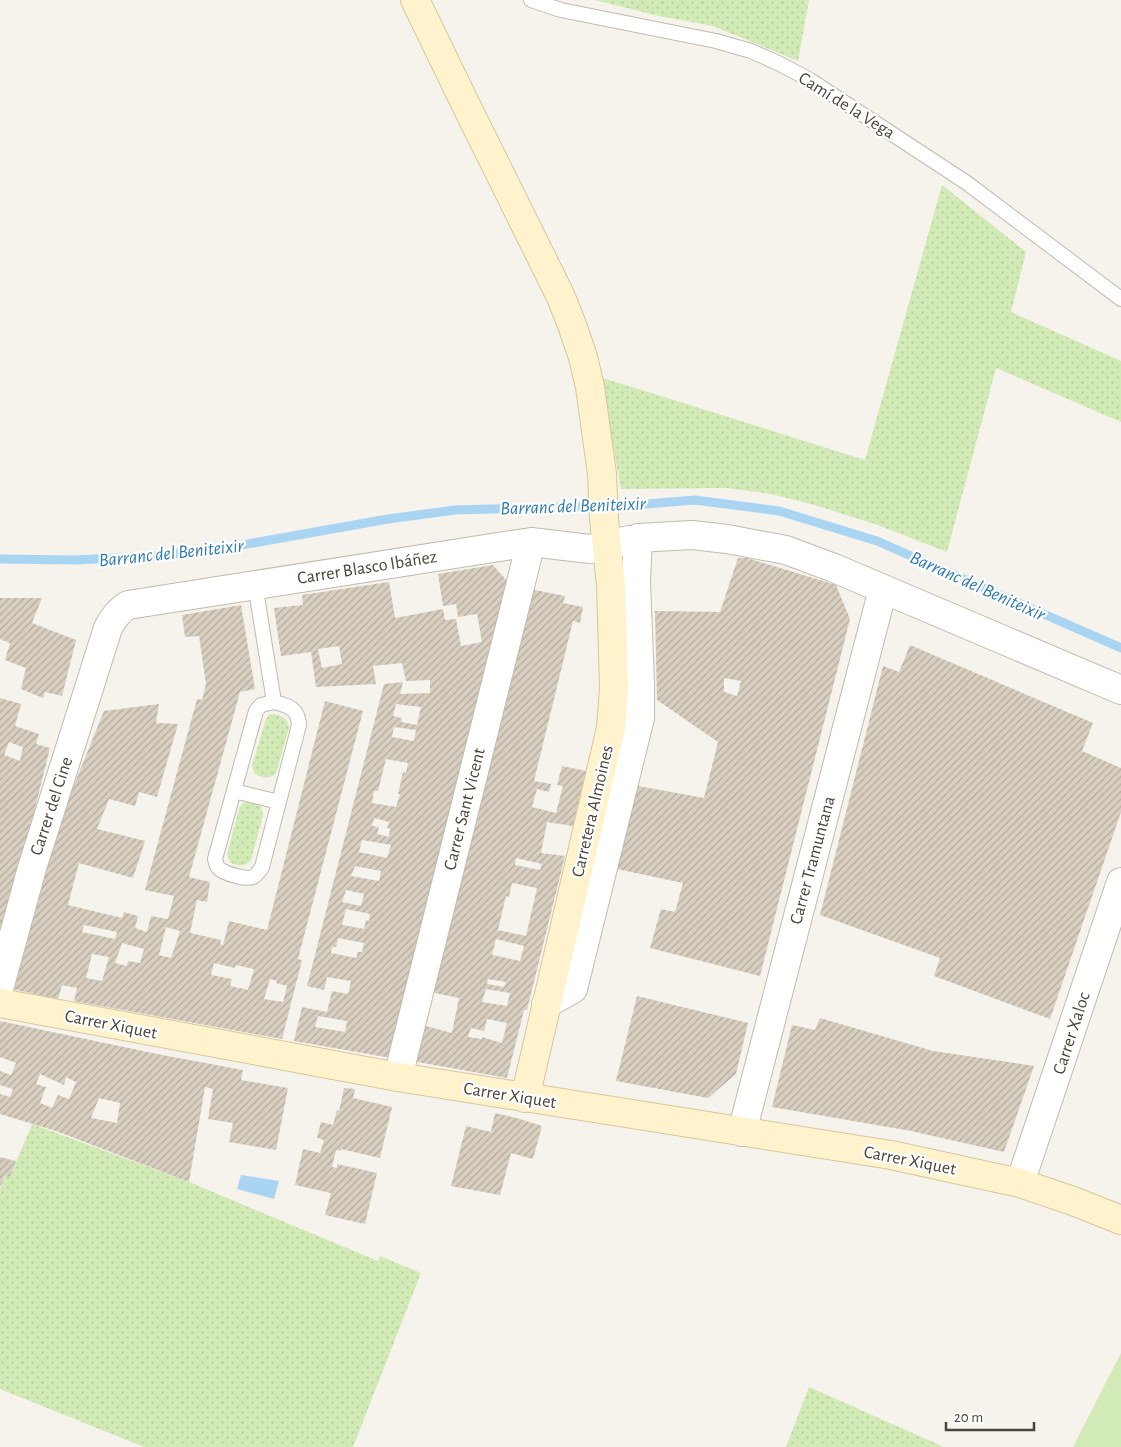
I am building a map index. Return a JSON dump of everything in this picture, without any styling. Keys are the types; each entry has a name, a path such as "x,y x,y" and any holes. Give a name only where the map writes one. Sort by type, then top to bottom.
{"street":[{"name":"Carretera Almoines","path":"415,0 561,297 583,358 590,387 602,474 611,585 613,678 611,728 525,1098"},
{"name":"Carrer Blasco Ibáñez","path":"108,628 119,611 128,605 255,584 531,542 590,549 606,532 638,538 692,535 727,538 786,550 834,568 1121,690"},
{"path":"546,1004 572,989 640,718 636,580 638,538"},
{"name":"Carrer Sant Vicent","path":"398,1077 531,542"},
{"name":"Carrer Tramuntana","path":"742,1132 883,589"},
{"name":"Carrer del Cine","path":"0,985 32,868 108,628"},
{"name":"Carrer Xaloc","path":"1020,1183 1121,882"},
{"name":"Carrer Xiquet","path":"0,1003 398,1077 890,1155 1020,1183 1121,1220"}],"lane":[{"name":"Camí de la Vega","path":"531,0 561,10 716,40 752,51 780,64 810,80 967,183 1121,299"},
{"path":"255,584 274,702"},
{"path":"274,702 288,706 295,711 299,718 299,725 262,868 252,878 234,875 217,867 215,859 256,711 261,705 274,702"},
{"path":"234,791 278,802"}],"green space":[{"path":"595,0 809,0 798,61 713,26 659,16"},
{"path":"942,185 1026,252 1011,312 1121,361 1121,422 996,368 947,552 875,524 771,494 726,488 621,489 600,377 865,460"},
{"path":"270,714 283,717 287,721 289,728 276,773 273,776 264,778 255,774 252,766 266,719"},
{"path":"245,802 261,806 263,816 251,860 244,865 235,865 230,862 227,854 240,806"},
{"path":"32,1124 189,1182 378,1261 380,1256 421,1273 353,1447 144,1447 0,1389 0,1189 5,1175 10,1177"},
{"path":"1121,1353 1121,1447 1073,1447"},
{"path":"809,1387 944,1447 786,1447"}],"water":[{"path":"241,1175 279,1181 274,1199 237,1189"}],"building":[{"path":"738,558 747,558 836,585 850,619 760,976 650,948 661,909 675,912 683,883 617,869 638,786 704,798 718,742 657,700 655,611 720,612","holes":["724,678 741,681 737,696 724,692"]},
{"path":"493,565 507,581 391,1058 294,1041 302,1007 327,1012 332,991 348,994 351,981 327,977 324,990 307,986 384,684 403,682 400,694 430,693 430,680 406,681 402,663 373,666 376,684 316,687 311,652 281,656 274,608 303,605 302,595 389,582 395,618 443,609 445,620 456,619 461,646 482,642 477,614 458,617 456,604 443,606 438,574","holes":["339,646 342,664 322,668 318,649","396,704 421,707 417,725 401,722 402,718 393,716","394,727 416,730 414,741 392,737","386,759 408,763 406,773 403,772 396,807 372,803 374,791 378,791","374,818 389,822 387,828 390,829 389,837 377,834 379,827 372,826","362,840 391,845 387,858 359,852","355,866 381,871 379,881 351,876","346,890 364,894 361,906 342,902","346,909 370,914 369,921 366,920 364,929 342,925","338,938 364,943 362,952 358,952 356,958 331,953 332,947 336,947","318,1016 347,1021 345,1032 315,1027"]},
{"path":"530,589 565,596 563,603 583,607 580,623 573,621 534,781 551,784 549,792 537,789 532,807 556,813 563,786 557,785 562,766 586,771 573,826 547,822 541,853 565,856 527,1010 524,1010 507,1078 412,1061 422,1025 452,1033 459,998 430,992","holes":["516,858 542,864 540,870 515,865","512,883 537,888 526,936 498,930 506,896 509,897","496,939 524,946 520,961 492,955","488,979 506,982 504,987 487,984","486,989 510,993 507,1006 482,1002","487,1019 507,1023 502,1043 482,1037 482,1039 468,1037 471,1028 484,1031"]},
{"path":"0,598 42,598 32,623 76,640 62,696 45,692 43,698 21,689 26,668 5,660 10,643 0,639"},
{"path":"241,605 255,689 240,692 189,877 210,882 207,902 197,900 190,933 221,940 220,944 223,945 229,921 267,930 325,701 363,711 298,959 302,960 282,1039 74,1001 77,988 62,985 58,999 12,989 35,897 72,790 104,711 159,704 156,723 178,724 157,797 139,792 135,806 109,799 97,829 145,841 133,878 79,863 68,905 122,918 124,912 138,916 135,928 147,932 151,916 168,919 174,896 145,890 197,699 202,700 206,684 199,636 185,637 182,615","holes":["84,925 117,932 115,939 82,932","166,927 180,931 171,958 159,955","122,943 144,949 140,963 128,961 127,966 115,963","92,954 109,957 102,981 86,978","214,963 235,968 236,965 254,969 248,990 230,986 232,979 211,975","270,979 287,986 283,1002 264,999"]},
{"path":"910,645 1093,723 1082,751 1121,768 1121,812 1050,1019 934,976 940,958 820,915 883,666 899,672"},
{"path":"0,698 21,704 15,726 39,734 36,744 50,748 0,949","holes":["9,742 23,747 20,761 4,755"]},
{"path":"637,996 748,1023 736,1074 708,1098 616,1081"},
{"path":"820,1018 933,1051 1034,1066 1004,1152 911,1131 772,1107 792,1025 815,1030"},
{"path":"0,1021 243,1070 241,1080 288,1088 276,1150 229,1142 233,1123 208,1119 213,1089 205,1087 189,1182 56,1131 0,1114 0,1094 10,1097 13,1089 0,1085 0,1071 11,1075 16,1063 0,1057","holes":["40,1074 64,1085 66,1077 76,1082 69,1099 58,1095 52,1108 40,1103 46,1087 36,1084","99,1098 120,1103 117,1123 91,1118"]},
{"path":"344,1088 355,1089 353,1098 392,1107 380,1158 341,1149 341,1151 336,1150 332,1167 337,1168 337,1164 377,1173 365,1224 325,1215 331,1193 295,1185 303,1149 320,1153 324,1140 317,1138 321,1122 333,1125 337,1110 339,1111"},
{"path":"495,1113 542,1126 533,1159 511,1153 500,1195 451,1186 466,1126 491,1132"},
{"path":"0,1157 16,1161 10,1177 5,1175 0,1187"}],"waterway":[{"name":"Barranc del Beniteixir","path":"0,559 75,560 155,556 231,547 388,519 455,510 634,505 695,500 779,511 877,541 1121,648"}]}
